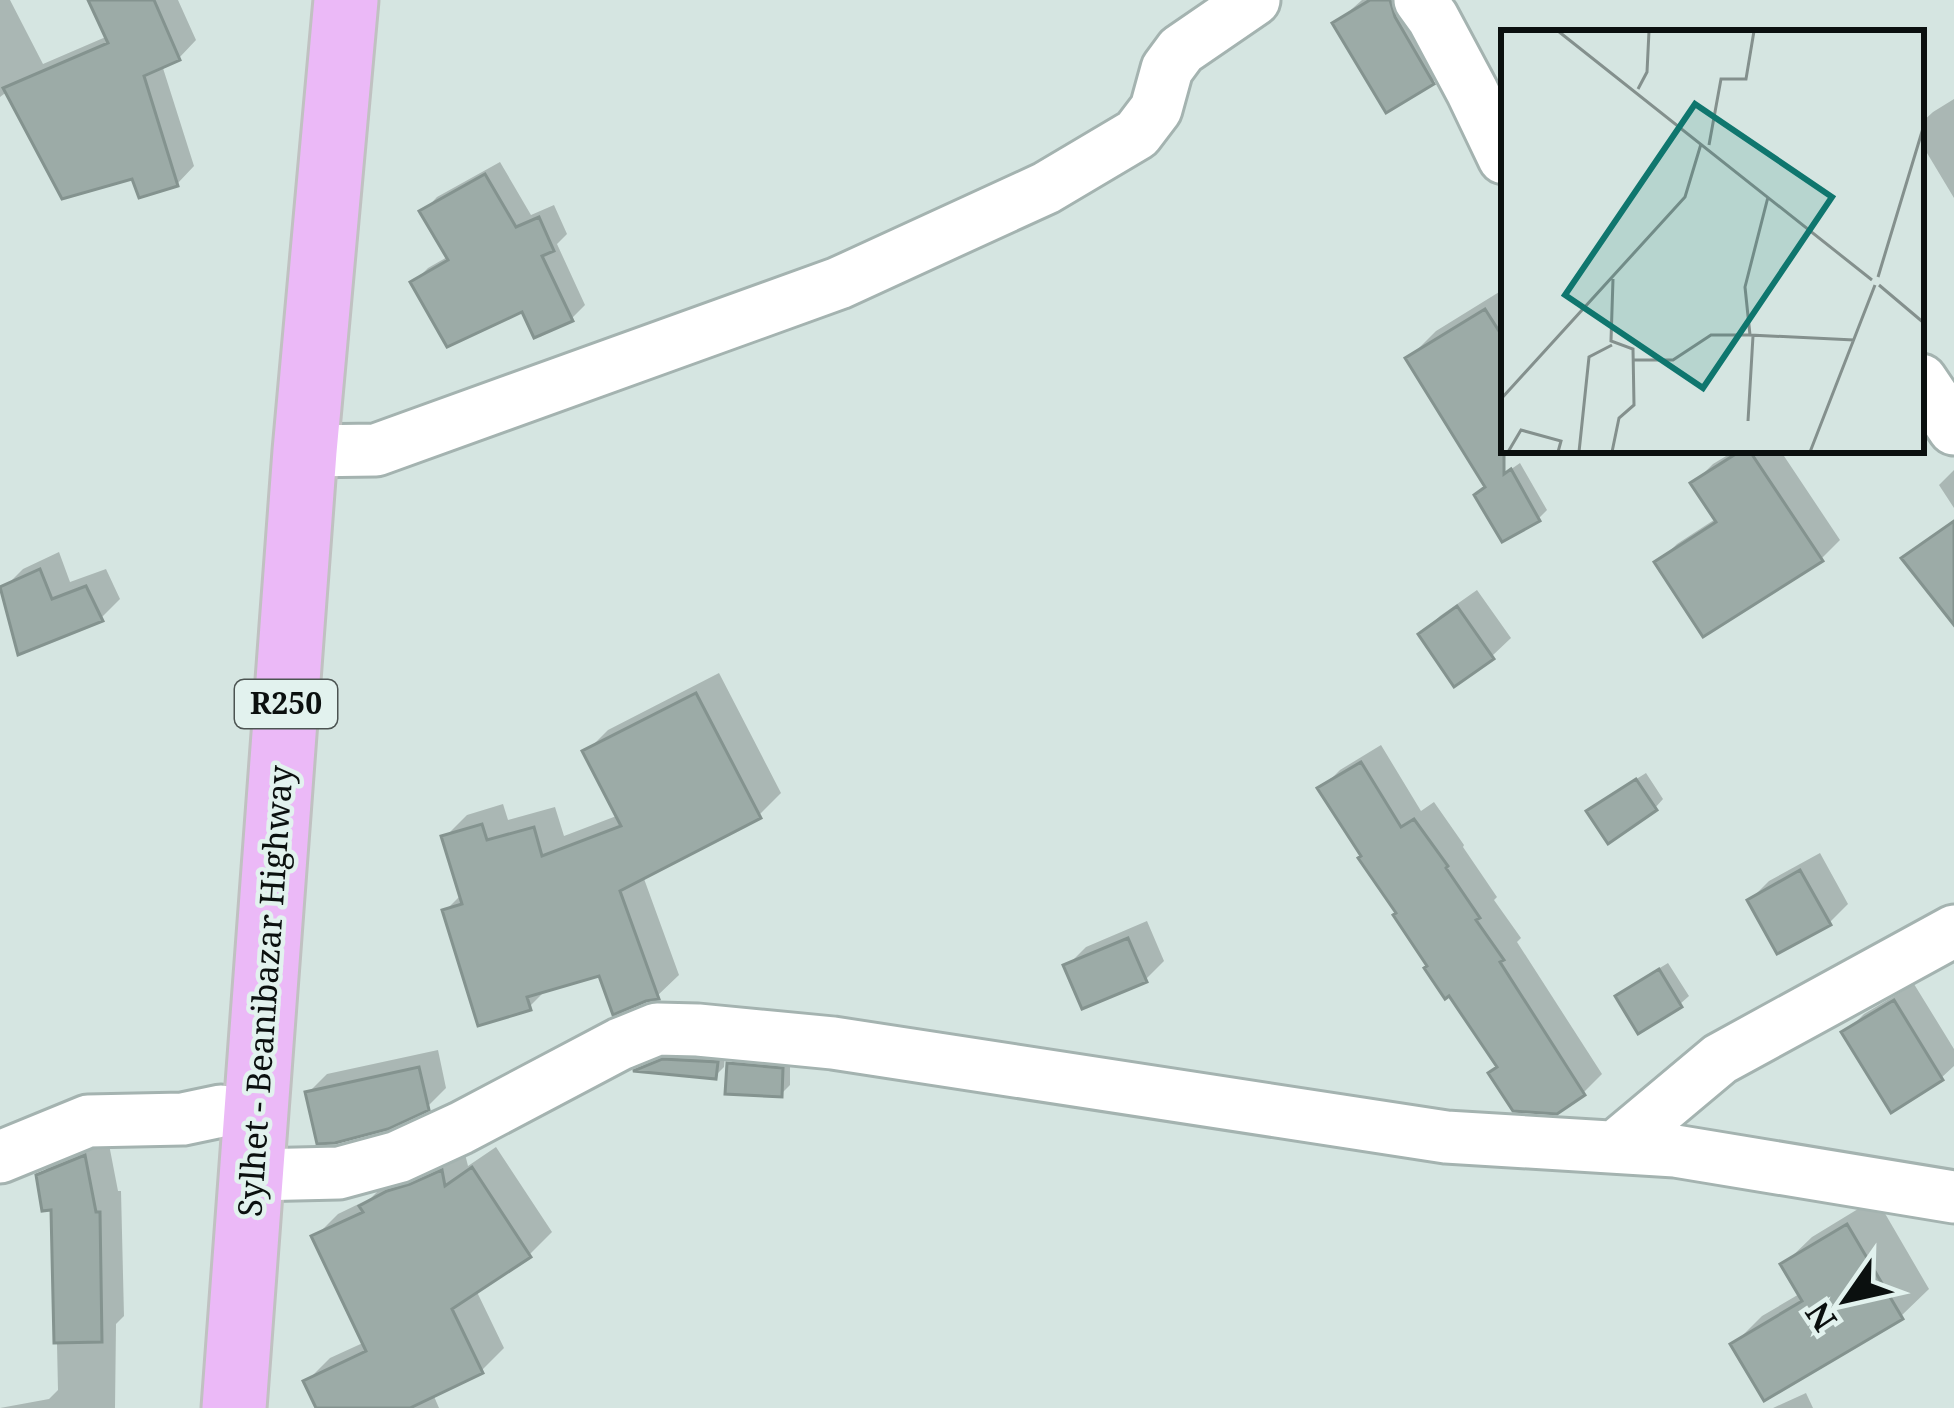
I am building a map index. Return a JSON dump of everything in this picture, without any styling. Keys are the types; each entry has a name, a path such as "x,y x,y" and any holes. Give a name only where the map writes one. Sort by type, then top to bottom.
{"main road":[{"name":"Sylhet - Beanibazar Highway","path":"200,1408 271,451 311,0"},
{"name":"Sylhet - Beanibazar Highway","path":"234,1408 305,451 346,0"}],"street":[{"path":"305,451 376,450 839,283 1046,188 1137,134 1156,109 1167,69 1181,50 1254,0"},
{"path":"1420,0 1501,152"},
{"path":"1924,384 1954,429"},
{"path":"1615,1147 1720,1059 1954,931"},
{"path":"251,1174 339,1173 398,1157 657,1029 833,1043 1447,1137 1675,1151 1954,1197"},
{"path":"0,1157 88,1121 183,1119 221,1111"}],"building":[{"path":"88,0 154,0 180,60 144,76 178,186 139,198 132,179 62,199 3,88 108,43"},
{"path":"1370,0 1390,0 1434,84 1386,113 1332,23"},
{"path":"485,174 516,227 539,217 554,251 542,256 573,321 534,338 522,312 447,347 410,282 448,260 419,211"},
{"path":"1485,309 1501,334 1504,474 1511,469 1540,521 1502,542 1474,495 1485,487 1405,358"},
{"path":"1737,453 1751,453 1823,561 1703,637 1654,562 1716,522 1690,483"},
{"path":"1954,521 1954,625 1901,558"},
{"path":"40,569 52,599 86,586 103,621 18,655 0,587"},
{"path":"1457,606 1494,659 1454,687 1418,634"},
{"path":"696,693 761,818 620,891 659,999 613,1015 599,976 527,997 531,1010 478,1026 442,910 462,904 441,836 482,824 487,840 534,827 542,856 621,826 582,751"},
{"path":"1361,762 1401,827 1414,819 1448,866 1504,960 1500,962 1585,1095 1557,1114 1513,1111 1488,1073 1497,1067 1424,968 1396,913 1317,788"},
{"path":"1636,779 1657,810 1608,844 1586,811"},
{"path":"1800,870 1831,925 1777,954 1747,900"},
{"path":"1128,938 1147,982 1082,1009 1063,965"},
{"path":"1659,969 1682,1007 1638,1034 1615,996"},
{"path":"1894,1000 1943,1080 1891,1113 1841,1032"},
{"path":"662,1059 718,1062 716,1079 633,1071"},
{"path":"727,1063 783,1068 782,1097 725,1094"},
{"path":"419,1067 429,1110 388,1129 317,1144 305,1092"},
{"path":"85,1155 96,1212 100,1212 102,1342 54,1343 51,1210 42,1211 36,1175"},
{"path":"472,1167 531,1257 452,1309 483,1373 410,1408 316,1408 303,1381 366,1351 311,1236 363,1212 359,1206 387,1191 442,1170 445,1186"},
{"path":"1847,1224 1903,1319 1764,1401 1730,1344 1802,1301 1780,1264"}]}
